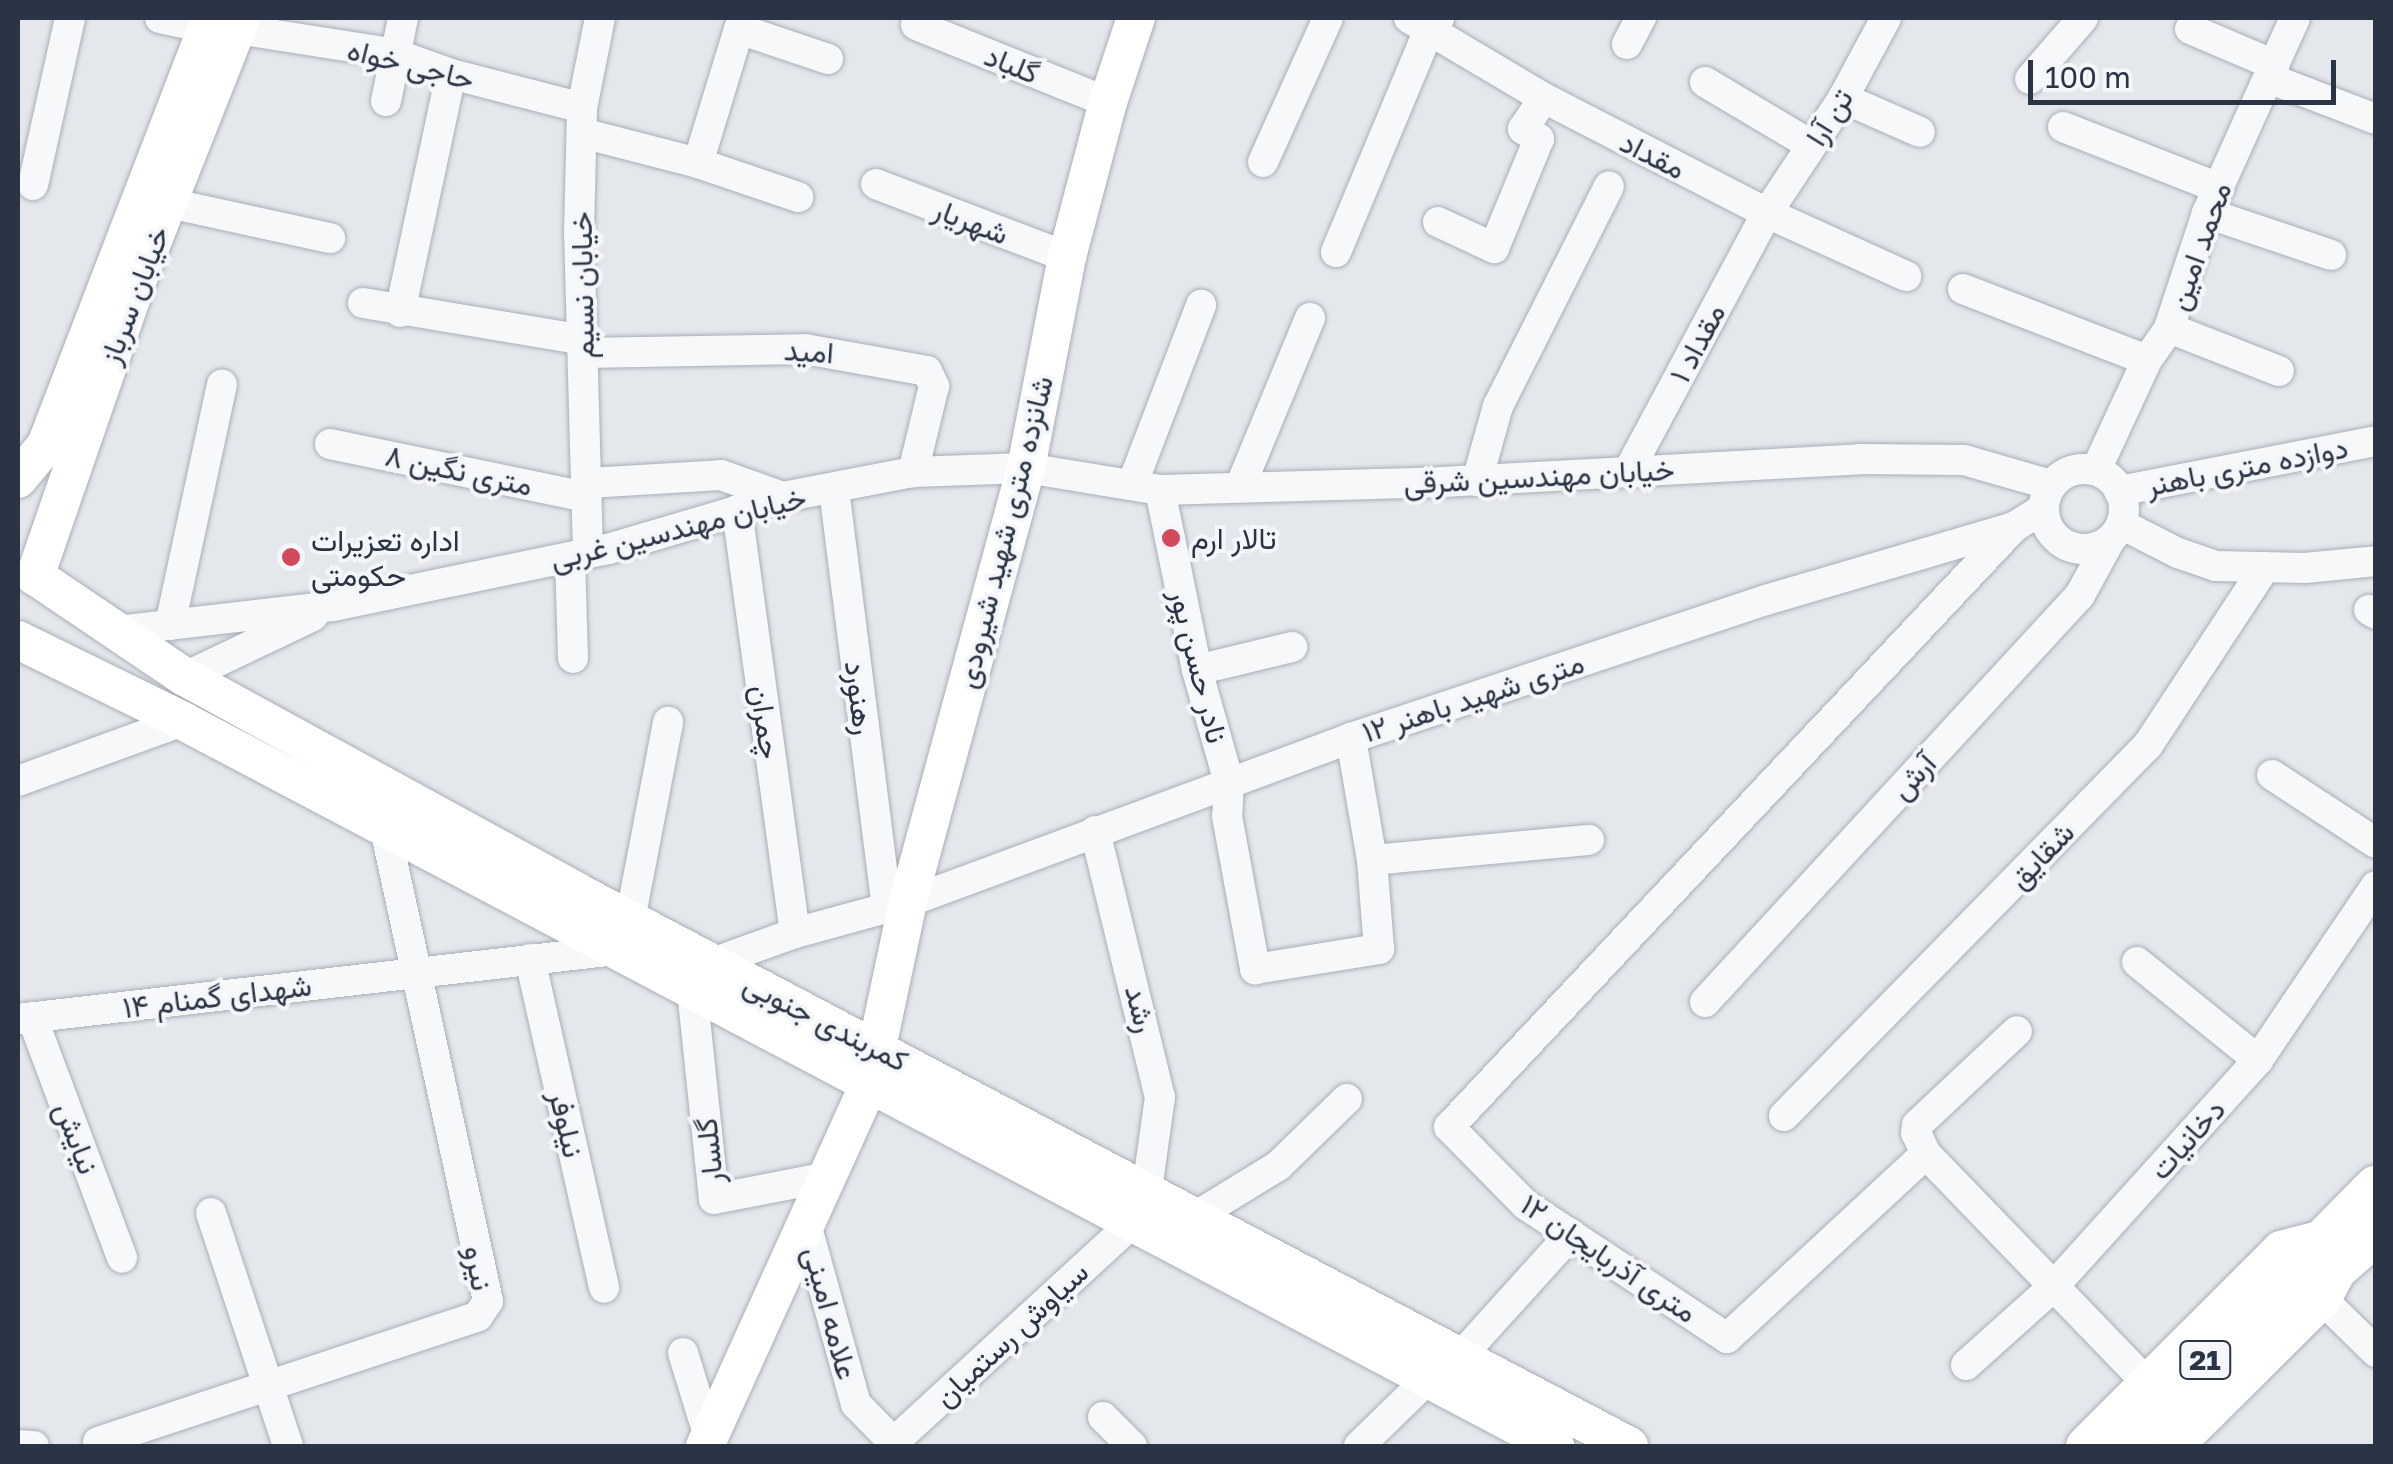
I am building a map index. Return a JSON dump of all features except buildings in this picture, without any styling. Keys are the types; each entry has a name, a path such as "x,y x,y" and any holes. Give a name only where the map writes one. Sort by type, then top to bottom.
{"highway":[{"name":"21","path":"2157,1446 2317,1273 2376,1187"},
{"name":"21","path":"2121,1446 2317,1273 2376,1231"}],"main road":[{"name":"شانزده متری شهید شیرودی","path":"707,1442 869,1085 879,1049 898,904 1026,468 1067,257 1108,102 1136,18"},
{"name":"خیابان سرباز","path":"18,479 46,445 128,271 169,202 224,23"},
{"name":"خیابان سرباز","path":"18,627 36,610 26,564 128,271 224,23"},
{"name":"کمربندی جنوبی","path":"26,564 185,677 623,935 702,977 869,1085 1129,1226 1555,1446"},
{"name":"کمربندی جنوبی","path":"18,640 385,828 623,935"},
{"path":"196,729 232,702"},
{"name":"کمربندی جنوبی","path":"702,977 879,1049 1629,1446"},
{"path":"2085,1446 2281,1250 2317,1273 2174,1446"}],"street":[{"path":"33,185 70,18"},
{"name":"حاجی خواه","path":"160,18 224,23 396,54 798,197"},
{"path":"386,101 403,18"},
{"name":"خیابان نسیم","path":"574,658 587,490 582,444 579,233 582,120 600,18"},
{"path":"1264,162 1328,18"},
{"name":"تن آرا","path":"1767,214 1842,98 1883,18"},
{"path":"2030,79 2083,18"},
{"name":"محمد امین","path":"2096,470 2146,360 2169,328 2213,201 2295,18"},
{"path":"1336,252 1426,22"},
{"name":"مقداد","path":"1426,22 1544,98 1767,214 1906,276"},
{"name":"گلباد","path":"916,25 1108,102"},
{"path":"698,163 739,29 828,60"},
{"path":"2190,29 2376,119"},
{"path":"400,312 451,74"},
{"path":"1705,82 1811,145"},
{"path":"1438,222 1494,248 1540,139 1523,129 1544,98"},
{"path":"1842,98 1920,132"},
{"path":"2063,127 2331,256"},
{"name":"شهریار","path":"876,184 1067,257"},
{"path":"1477,480 1498,406 1608,186"},
{"path":"169,202 330,238"},
{"name":"مقداد ۱","path":"1628,472 1767,214"},
{"path":"1963,289 2146,360"},
{"path":"363,303 583,346"},
{"path":"1146,488 1201,305"},
{"path":"1240,488 1310,318"},
{"path":"2169,328 2279,370"},
{"name":"امید","path":"583,346 805,349 926,371 934,386 913,472"},
{"path":"170,625 222,385"},
{"name":"دوازده متری باهنر","path":"2119,491 2376,441"},
{"name":"۸ متری نگین","path":"330,444 587,490 721,476 782,497"},
{"name":"خیابان مهندسین شرقی","path":"1026,468 1146,488 1240,488 1860,460 1964,460 2047,497"},
{"name":"خیابان مهندسین غربی","path":"333,606 579,555 782,497 913,472 1026,468"},
{"path":"2096,470 2119,491 2124,511 2115,533 2090,548 2063,544 2052,534 2047,497 2071,471 2096,470"},
{"name":"نادر حسن پور","path":"1146,488 1229,782 1227,816 1255,969 1378,948 1372,860"},
{"name":"رهنورد","path":"834,490 898,904"},
{"name":"۱۲ متری شهید باهنر","path":"702,977 795,933 898,904 1350,738 1766,600 2014,527 2047,497"},
{"name":"چمران","path":"737,510 795,933"},
{"name":"۱۲ متری آذربایجان","path":"1926,1154 1727,1338 1526,1205 1449,1127 2014,527"},
{"path":"2115,533 2216,566 2305,568 2376,561"},
{"name":"آرش","path":"1705,1002 2080,595 2115,533"},
{"name":"شقایق","path":"1784,1116 2148,745 2265,567"},
{"path":"117,631 333,606"},
{"path":"185,677 333,606"},
{"path":"1197,670 1292,647"},
{"path":"623,935 668,722"},
{"path":"18,781 196,729"},
{"path":"1350,738 1372,860 1589,840"},
{"path":"2272,775 2376,843"},
{"name":"نیرو","path":"98,1442 478,1316 488,1302 385,828"},
{"name":"رشد","path":"1094,831 1160,1097 1146,1190"},
{"name":"دخانیات","path":"1966,1365 2054,1287 2258,1060 2376,886"},
{"name":"۱۴ شهدای گمنام","path":"24,1018 530,960 623,935"},
{"name":"نیلوفر","path":"530,960 604,1288"},
{"path":"2137,962 2258,1060"},
{"name":"گلسار","path":"702,977 714,1198 827,1178"},
{"name":"نیایش","path":"24,1018 122,1258"},
{"path":"2018,1031 1917,1125 1916,1133 1926,1154 2148,1384"},
{"path":"1193,1218 1278,1166 1347,1098"},
{"path":"210,1212 288,1446"},
{"name":"علامه امینی","path":"806,1224 856,1404 895,1445"},
{"name":"سیاوش رستمیان","path":"895,1445 1129,1226"},
{"path":"1460,1358 1571,1234"},
{"path":"2317,1273 2376,1352"},
{"path":"683,1353 707,1442"},
{"path":"1360,1446 1428,1379"},
{"path":"1103,1416 1132,1446"},
{"path":"18,1446 34,1446"}],"place":[{"name":"تالار ارم","path":"1171,538"},
{"name":"اداره تعزیرات حکومتی","path":"291,557"}]}
